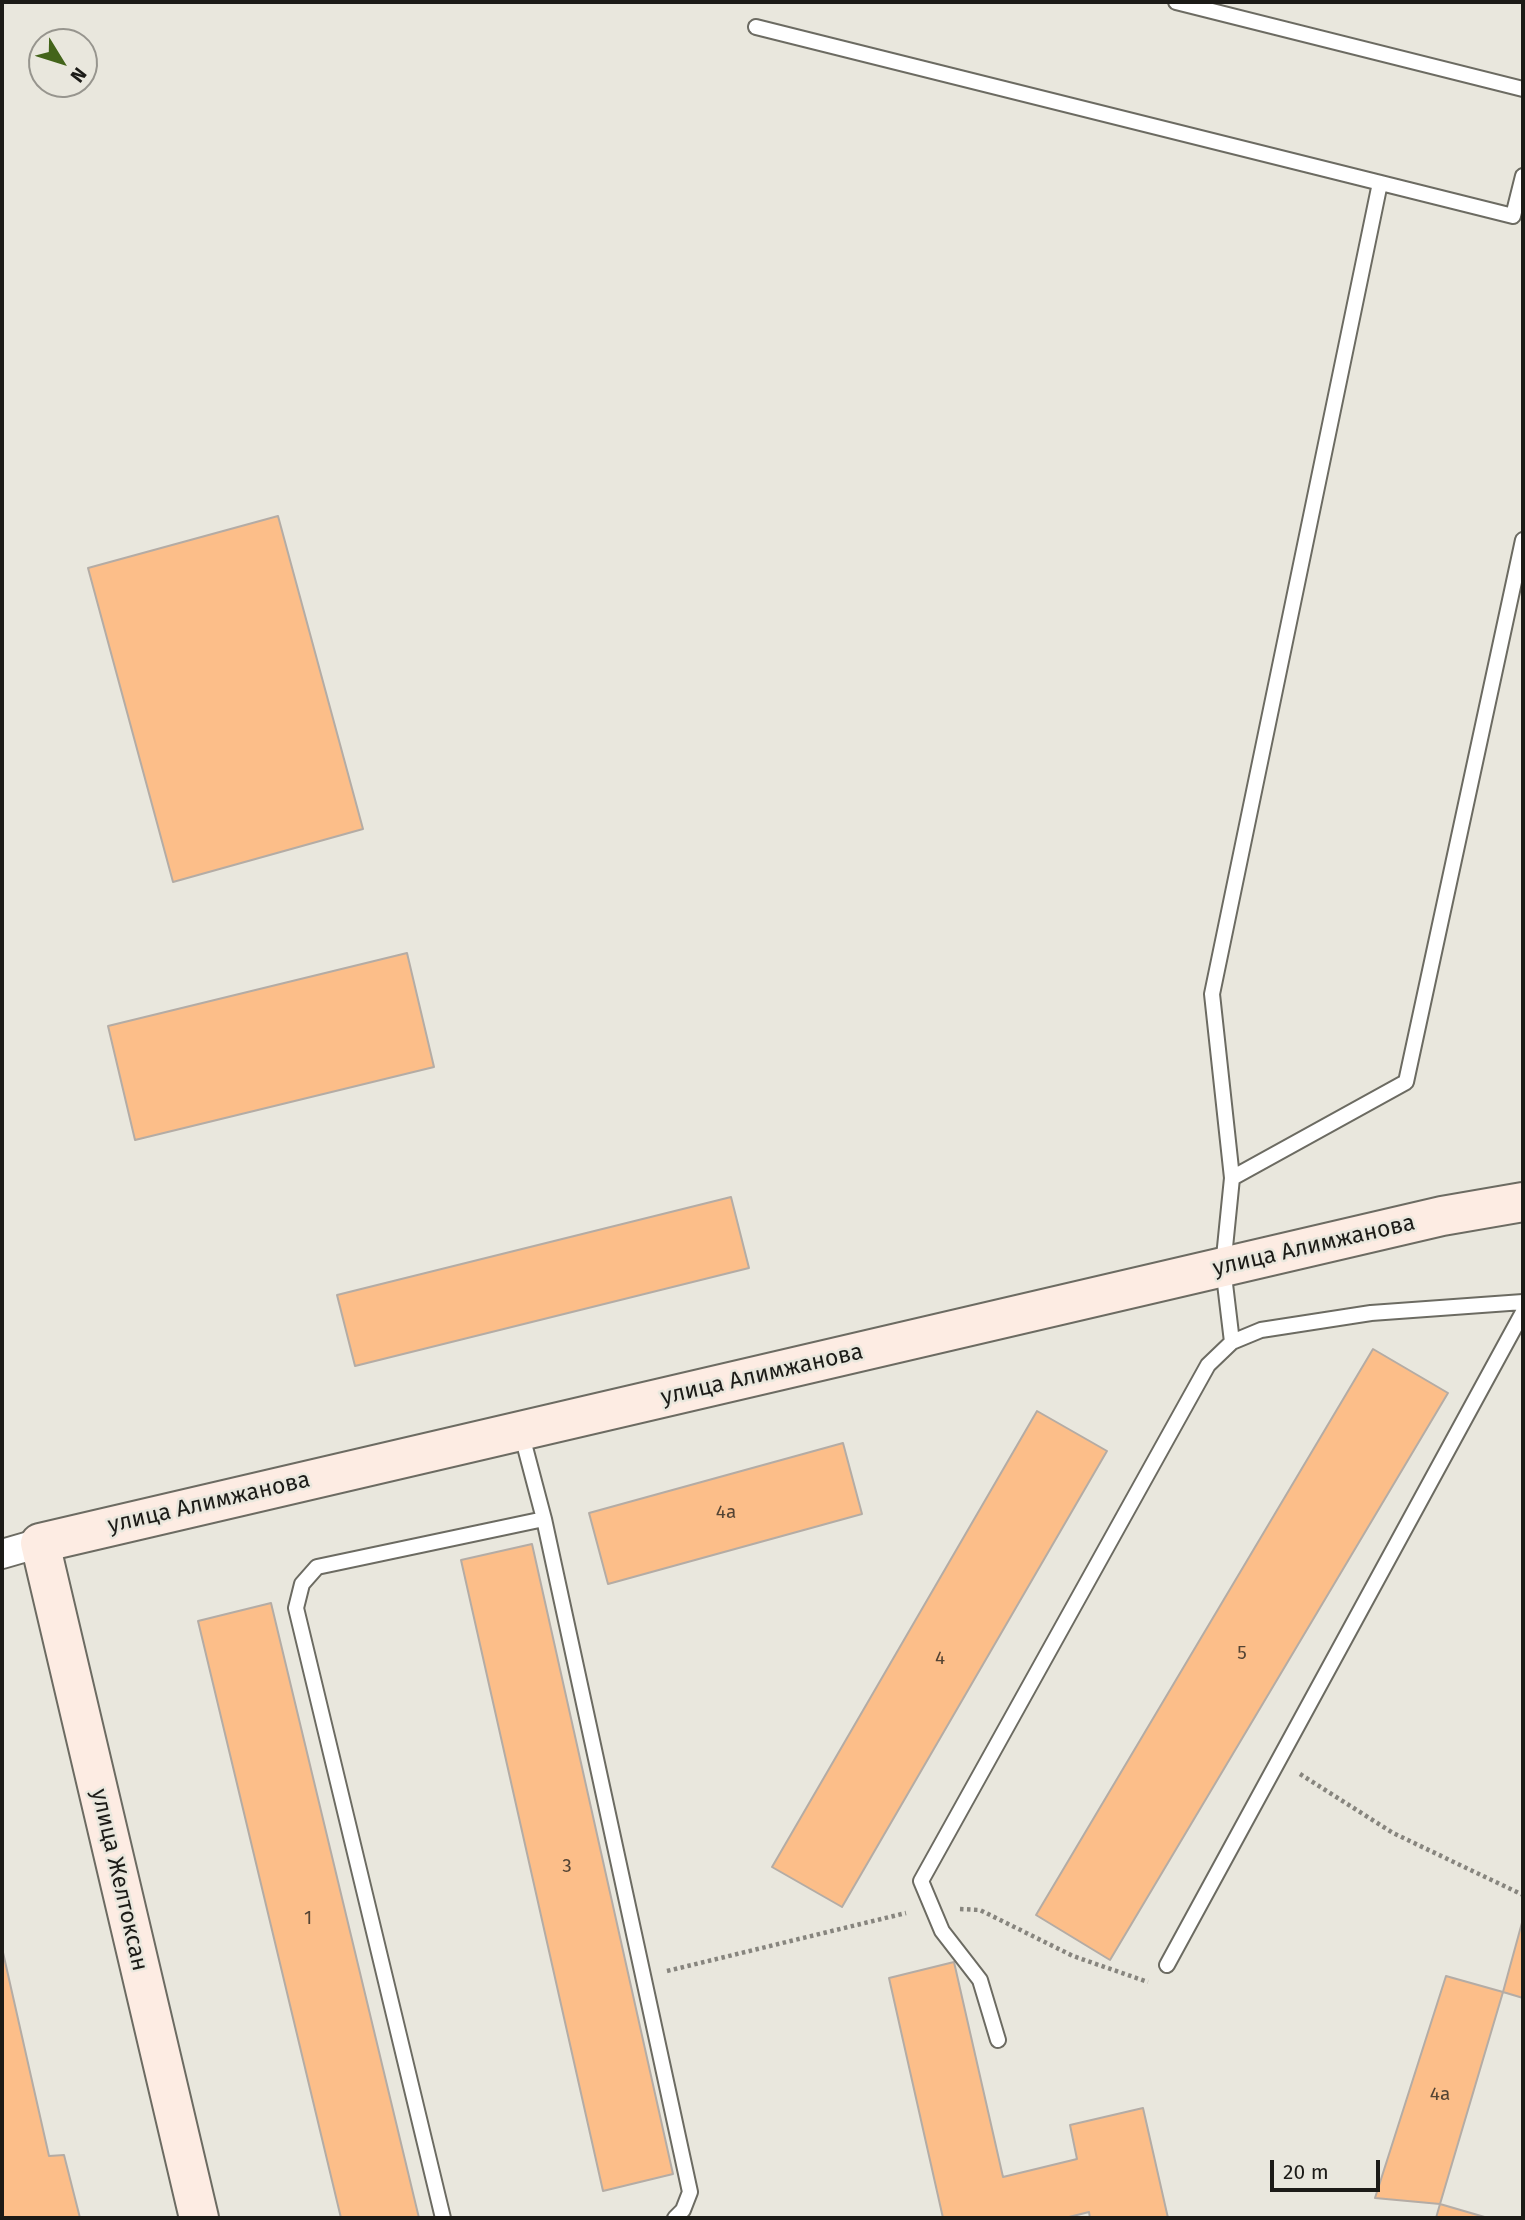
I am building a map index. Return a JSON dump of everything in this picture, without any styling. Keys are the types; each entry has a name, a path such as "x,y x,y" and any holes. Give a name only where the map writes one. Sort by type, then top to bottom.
{"street":[{"name":"улица Алимжанова","path":"2,1554 1442,1216 1523,1202"},
{"name":"улица Желтоксан","path":"40,1543 199,2218"}],"lane":[{"path":"1176,2 1523,89"},
{"path":"756,27 1513,216 1523,176"},
{"path":"1232,1342 1223,1267 1232,1178 1212,994 1380,183"},
{"path":"1232,1178 1406,1082 1523,540"},
{"path":"998,2040 980,1980 942,1931 921,1881 1208,1365 1232,1342 1261,1330 1371,1313 1523,1302"},
{"path":"1167,1965 1523,1312"},
{"path":"520,1431 544,1519 690,2192 683,2210 675,2218"},
{"path":"443,2218 296,1608 302,1584 317,1567 544,1519"}],"path":[{"path":"1279,1760 1393,1833 1523,1895"},
{"path":"643,1978 717,1956 932,1907 980,1910 1073,1956 1147,1984 1167,1965"}],"building":[{"path":"278,516 363,829 173,882 88,568"},
{"path":"407,953 434,1067 135,1140 108,1026"},
{"path":"731,1197 749,1268 355,1366 337,1295"},
{"path":"1373,1349 1448,1393 1110,1960 1036,1915"},
{"path":"1037,1411 1107,1451 842,1907 772,1867"},
{"path":"843,1443 862,1514 608,1584 589,1513"},
{"path":"532,1544 673,2174 603,2191 461,1560"},
{"path":"271,1603 419,2218 341,2218 198,1621"},
{"path":"1523,1919 1523,1998 1503,1992"},
{"path":"2,1948 49,2156 64,2155 80,2218 2,2218"},
{"path":"954,1962 1003,2177 1077,2159 1070,2125 1143,2108 1168,2218 1090,2218 1089,2212 1065,2218 943,2218 889,1978"},
{"path":"1446,1976 1503,1992 1440,2204 1375,2198"},
{"path":"1440,2204 1488,2218 1436,2218"}]}
